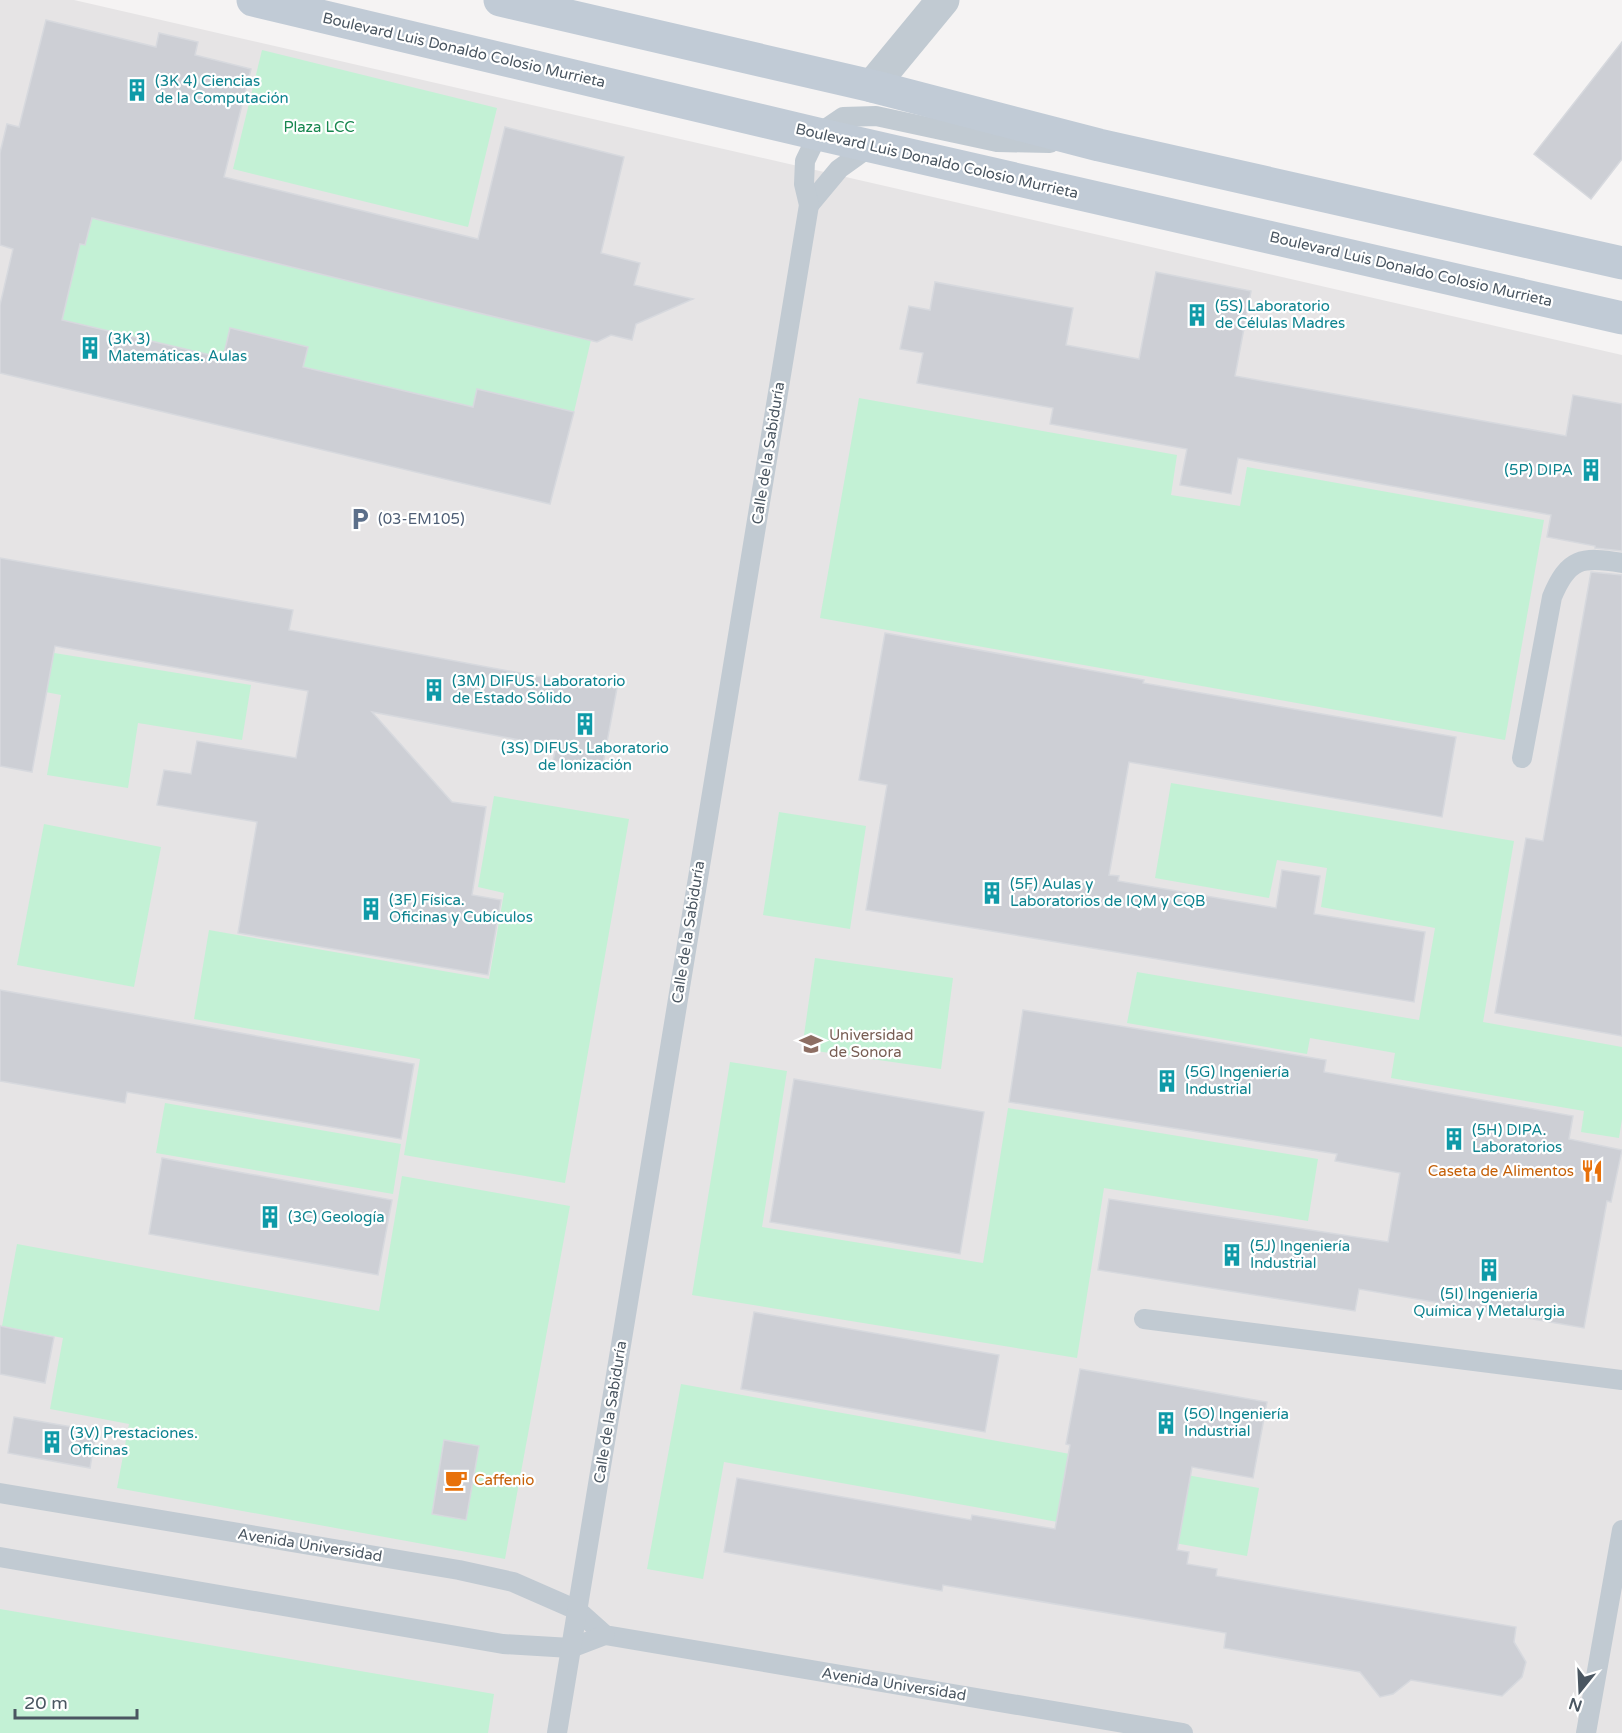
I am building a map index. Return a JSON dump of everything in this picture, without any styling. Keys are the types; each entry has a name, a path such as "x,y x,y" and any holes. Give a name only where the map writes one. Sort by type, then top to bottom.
{"main road":[{"name":"Boulevard Luis Donaldo Colosio Murrieta","path":"253,0 818,134 1622,318"},
{"path":"500,0 872,86 1099,145 1622,262"}],"street":[{"path":"872,86 943,0"}],"lane":[{"path":"818,134 843,117 876,116 998,142 1099,145"},
{"name":"Calle de la Sabiduría","path":"557,1733 809,205 804,184 805,161 818,134"},
{"path":"809,205 839,169 871,146"},
{"path":"1522,758 1552,597 1559,580 1570,565 1590,560 1622,563"},
{"path":"1144,1319 1622,1380"},
{"name":"Avenida Universidad","path":"0,1493 459,1570 513,1582 577,1610 605,1635 1183,1733"},
{"path":"1586,1733 1622,1530"},
{"path":"0,1557 503,1644 571,1648 605,1635"}],"shaded area":[{"name":"Universidad de Sonora","path":"0,0 74,0 1622,355 1622,1733 0,1733"}],"green space":[{"name":"Plaza LCC","path":"262,50 497,108 468,227 233,169"},
{"path":"92,218 591,340 574,412 478,389 473,407 303,367 308,347 230,328 223,358 62,320 80,244 85,245"},
{"path":"859,398 1177,455 1171,495 1240,506 1247,467 1544,520 1505,740 820,618"},
{"path":"36,650 251,685 242,740 138,723 128,788 47,775 61,695 30,689"},
{"path":"1171,783 1514,841 1483,1022 1622,1047 1622,1119 1619,1138 1581,1132 1584,1111 1391,1078 1395,1053 1310,1038 1307,1054 1127,1023 1137,972 1419,1020 1435,928 1321,907 1327,868 1277,860 1269,898 1155,878"},
{"path":"494,796 629,819 565,1183 404,1155 420,1059 194,1019 209,930 489,979 504,893 478,887"},
{"path":"779,812 866,826 850,929 763,915"},
{"path":"44,824 161,847 134,987 17,965"},
{"path":"815,958 953,978 941,1069 802,1049"},
{"path":"730,1062 787,1071 762,1227 983,1263 1008,1108 1318,1159 1308,1221 1104,1188 1077,1358 692,1295"},
{"path":"165,1103 401,1144 393,1194 156,1153"},
{"path":"402,1176 570,1206 505,1559 117,1488 129,1424 50,1409 63,1338 2,1326 17,1244 379,1311"},
{"path":"681,1384 1259,1488 1247,1556 724,1462 703,1579 647,1569"},
{"path":"0,1609 494,1694 488,1733 0,1733"}],"building":[{"path":"46,20 156,47 159,33 198,42 195,55 251,69 224,177 478,239 505,127 624,157 601,253 640,263 634,285 693,299 636,324 632,340 611,335 597,342 92,218 85,245 80,244 62,320 223,358 230,328 308,347 303,367 473,407 477,389 574,412 550,504 0,373 0,305 13,249 0,245 0,153 7,124 19,127"},
{"path":"1622,42 1622,159 1591,199 1534,154"},
{"path":"1156,272 1251,291 1235,376 1566,436 1573,395 1622,404 1622,551 1595,548 1595,546 1547,537 1551,515 1238,458 1231,494 1180,485 1187,449 1050,424 1053,408 917,383 923,353 900,349 909,306 930,310 935,282 1073,308 1066,345 1139,359"},
{"path":"0,558 293,610 289,630 568,682 569,679 617,688 602,769 553,761 556,747 372,712 452,802 486,807 472,895 501,900 488,975 238,933 257,822 157,805 164,770 191,774 197,741 296,758 308,691 55,646 32,772 0,766"},
{"path":"1591,572 1622,575 1622,1036 1495,1013 1526,838 1543,841"},
{"path":"885,633 1144,680 1143,683 1456,737 1442,817 1129,762 1109,875 1119,876 1118,881 1276,908 1282,870 1320,876 1314,914 1425,932 1414,1002 866,910 887,785 859,780"},
{"path":"0,990 414,1064 401,1139 127,1092 125,1103 0,1081"},
{"path":"1023,1010 1326,1060 1324,1072 1573,1116 1569,1139 1622,1150 1611,1202 1607,1201 1584,1328 1359,1289 1355,1311 1098,1270 1109,1199 1388,1242 1400,1173 1335,1161 1337,1154 1009,1102"},
{"path":"794,1079 984,1112 960,1254 770,1222"},
{"name":"(3C) Geología","path":"162,1158 392,1200 378,1275 149,1234"},
{"path":"754,1312 999,1355 985,1432 741,1389"},
{"path":"0,1326 54,1337 45,1383 0,1374"},
{"path":"1080,1369 1267,1402 1253,1478 1192,1467 1177,1550 1189,1552 1187,1564 1217,1569 1216,1576 1516,1627 1514,1642 1526,1662 1522,1677 1502,1696 1411,1680 1393,1694 1380,1697 1360,1672 1224,1648 1226,1633 943,1585 942,1591 724,1552 737,1478 971,1520 972,1515 1055,1529 1070,1445 1066,1444"},
{"name":"(3V) Prestaciones. Oficinas","path":"14,1417 96,1431 90,1468 8,1453"},
{"name":"Caffenio","path":"444,1440 479,1446 466,1520 432,1514"}],"place":[{"name":"(3K 4) Ciencias de la Computación","path":"137,90"},
{"name":"(5S) Laboratorio de Células Madres","path":"1197,315"},
{"name":"(3K 3) Matemáticas. Aulas","path":"90,348"},
{"name":"(5P) DIPA","path":"1591,470"},
{"name":"(03-EM105)","path":"360,519"},
{"name":"(3M) DIFUS. Laboratorio de Estado Sólido","path":"434,690"},
{"name":"(3S) DIFUS. Laboratorio de Ionización","path":"585,724"},
{"name":"(5F) Aulas y Laboratorios de IQM y CQB","path":"992,893"},
{"name":"(3F) Física. Oficinas y Cubículos","path":"371,909"},
{"name":"Universidad de Sonora","path":"811,1044"},
{"name":"(5G) Ingeniería Industrial","path":"1167,1081"},
{"name":"(5H) DIPA. Laboratorios","path":"1454,1139"},
{"name":"Caseta de Alimentos","path":"1592,1171"},
{"name":"(3C) Geología","path":"270,1217"},
{"name":"(5J) Ingeniería Industrial","path":"1232,1255"},
{"name":"(5I) Ingeniería Química y Metalurgia","path":"1489,1270"},
{"name":"(5O) Ingeniería Industrial","path":"1166,1423"},
{"name":"(3V) Prestaciones. Oficinas","path":"52,1442"},
{"name":"Caffenio","path":"456,1480"}]}
